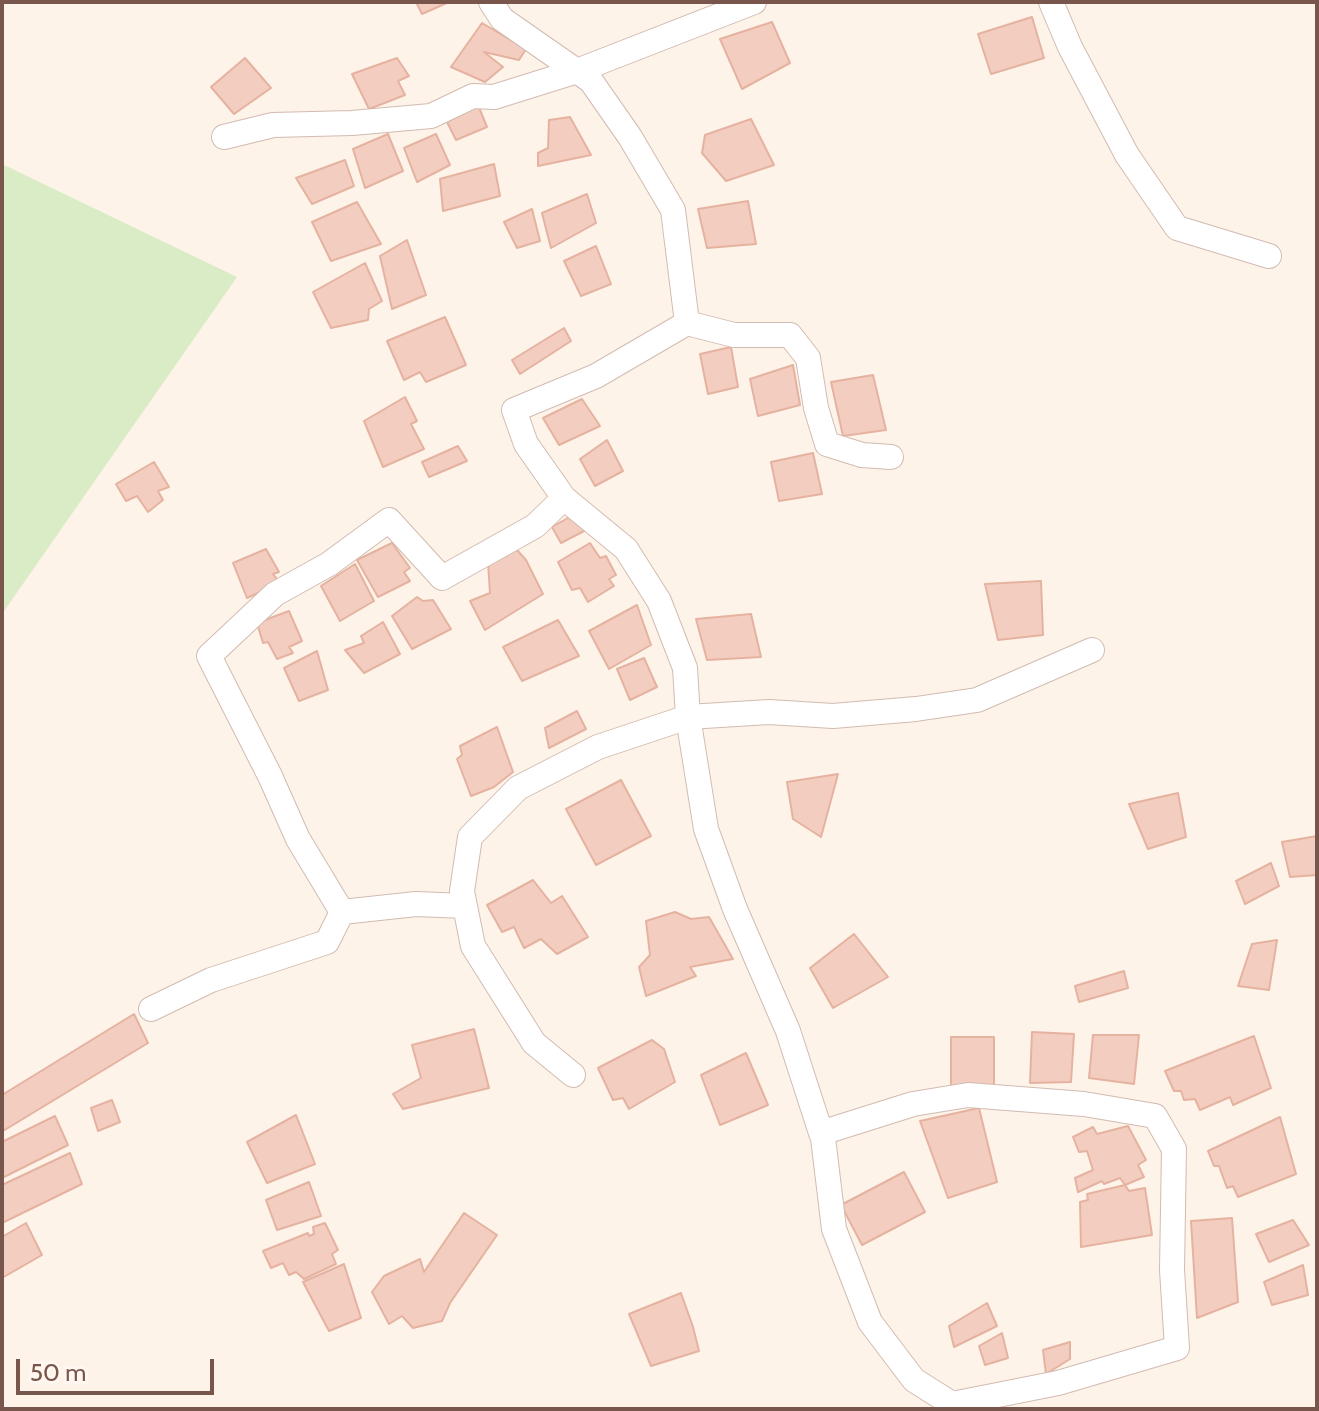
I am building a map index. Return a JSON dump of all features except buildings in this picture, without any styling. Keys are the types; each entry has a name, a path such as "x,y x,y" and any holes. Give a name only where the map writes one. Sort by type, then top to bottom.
{"street":[{"path":"491,2 502,19 591,81 630,137 673,210 687,323"},
{"path":"224,137 273,125 352,123 431,116 473,96 494,97 577,71 754,2"},
{"path":"1051,2 1070,47 1127,155 1177,228 1269,256"},
{"path":"821,1133 913,1104 968,1095 1084,1104 1155,1116 1174,1149 1172,1270 1177,1348 1058,1383 952,1404 914,1380 870,1322 834,1229 821,1133 788,1031 735,909 706,829 688,717 685,668 659,601 626,549 564,498 526,444 514,410 596,376 687,323 734,335 790,335 808,358 816,408 827,444 862,455 891,457"},
{"path":"342,912 298,839 209,656 275,594 329,564 389,520 442,578 535,526 564,498"},
{"path":"573,1075 534,1043 473,946 462,891 470,837 518,788 598,747 688,717 769,712 833,716 977,700 1092,650"},
{"path":"342,912 416,904 465,906"},
{"path":"151,1009 211,980 327,942 342,912"}],"green space":[{"path":"2,164 237,277 2,614"}]}
